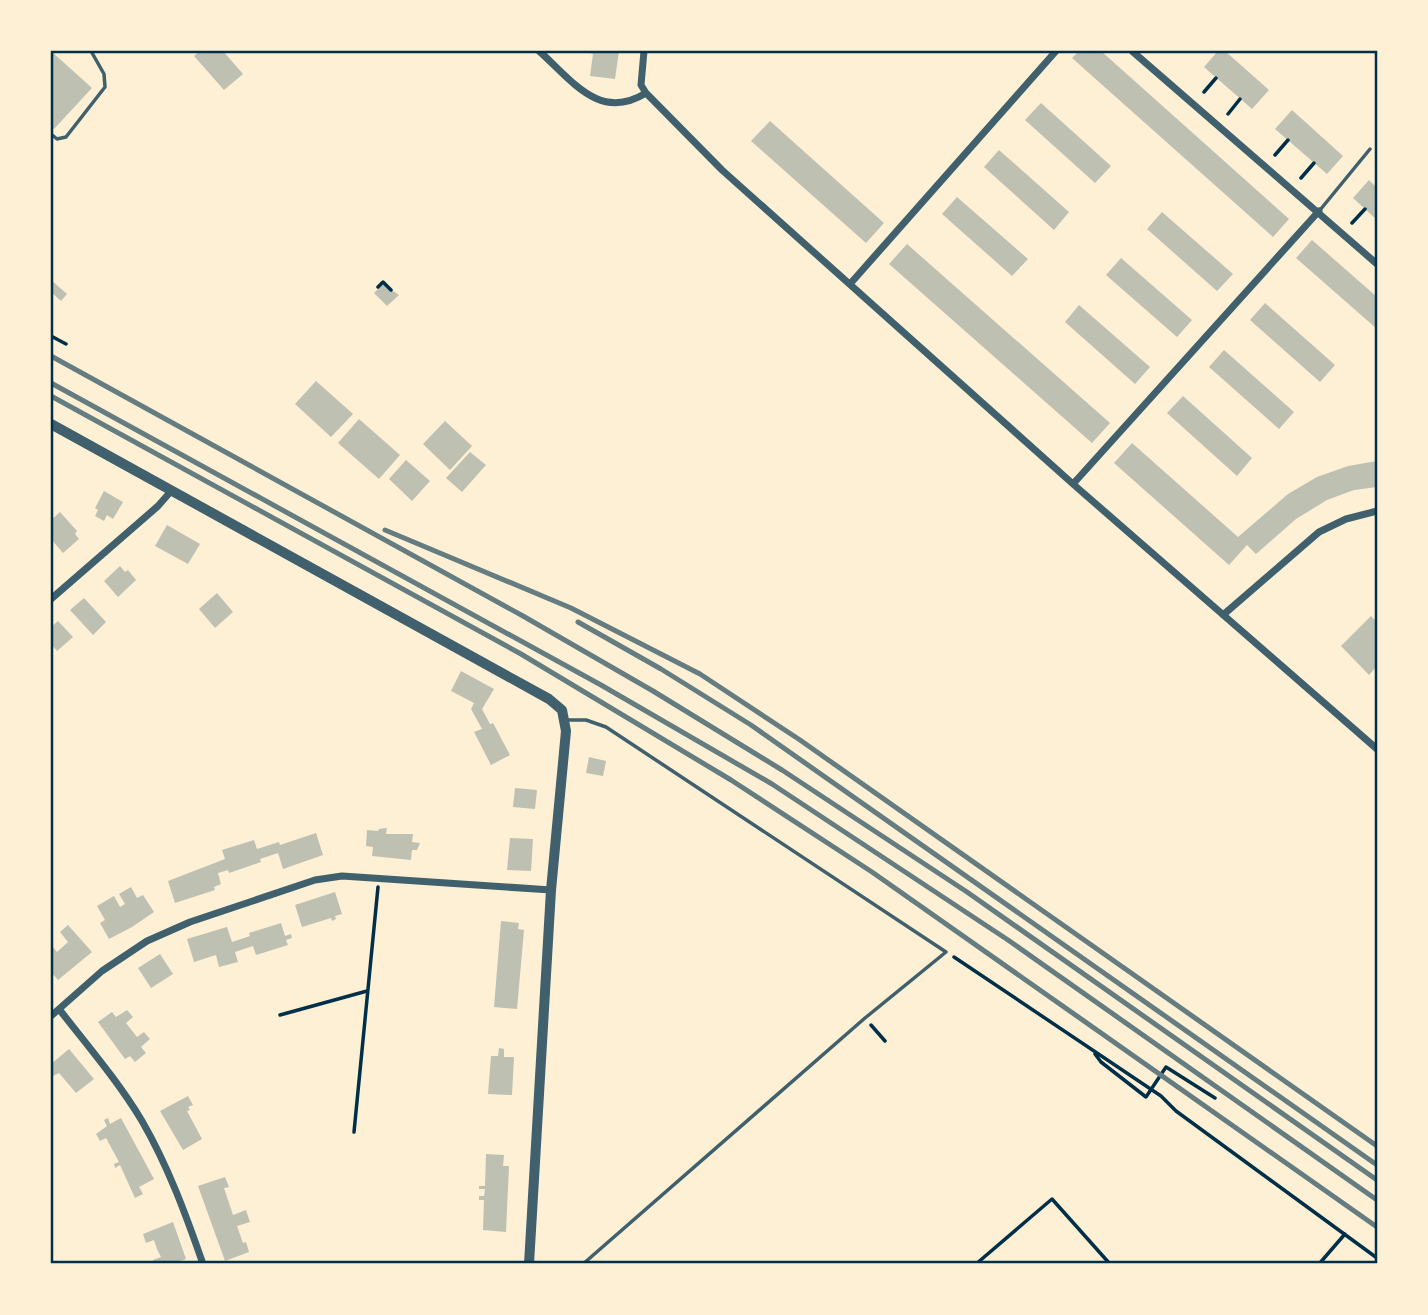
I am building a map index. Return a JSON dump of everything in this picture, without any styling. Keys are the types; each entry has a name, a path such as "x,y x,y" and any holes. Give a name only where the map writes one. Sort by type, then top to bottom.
{"street":[{"path":"539,51 596,100 617,104 635,100 646,93"},
{"path":"644,51 641,85 646,93 722,170 1073,484 1377,749"},
{"path":"850,284 1056,51"},
{"path":"1132,51 1377,264"},
{"path":"1073,484 1319,211"},
{"path":"51,424 549,699 562,710 565,720 551,890 529,1264"},
{"path":"51,599 158,506 172,490"},
{"path":"1223,615 1319,532 1346,519 1377,511"},
{"path":"51,1016 102,971 132,949 190,922 324,878 379,878 551,890"},
{"path":"59,1009 106,1069 141,1121 165,1166 203,1264"}],"lane":[{"path":"51,134 59,139 65,137 105,87 104,74 91,51"},
{"path":"1319,211 1370,149"},
{"path":"565,720 586,720 606,727 946,952 865,1018 583,1264"}],"path":[{"path":"1203,92 1216,78"},
{"path":"1228,114 1241,99"},
{"path":"1275,155 1289,140"},
{"path":"1301,178 1314,163"},
{"path":"1352,223 1365,209"},
{"path":"378,287 383,282 391,290"},
{"path":"51,336 66,344"},
{"path":"354,1132 379,878"},
{"path":"946,952 1161,1096 1176,1111 1377,1258"},
{"path":"280,1014 367,991"},
{"path":"865,1018 885,1041"},
{"path":"1091,1049 1101,1062 1146,1097 1166,1067 1215,1098"},
{"path":"976,1264 1052,1199 1110,1264"},
{"path":"1319,1264 1345,1234"}],"building":[{"path":"51,51 92,88 54,129 51,126"},
{"path":"200,51 223,51 243,74 224,90 194,56"},
{"path":"590,51 619,51 615,79 590,76 593,54"},
{"path":"1079,51 1101,51 1289,219 1273,237 1072,58"},
{"path":"1218,51 1225,51 1269,90 1252,109 1204,67"},
{"path":"1041,103 1111,166 1095,183 1025,120"},
{"path":"1292,110 1343,156 1327,174 1275,129"},
{"path":"770,121 884,223 866,243 751,141"},
{"path":"999,150 1069,212 1054,230 984,167"},
{"path":"1369,180 1377,188 1377,220 1353,198"},
{"path":"957,197 1028,259 1012,276 942,214"},
{"path":"1162,212 1233,274 1217,291 1147,229"},
{"path":"1312,240 1377,297 1377,329 1296,258"},
{"path":"907,244 1110,423 1092,443 889,264"},
{"path":"1121,258 1192,320 1177,337 1106,275"},
{"path":"51,280 67,294 61,301 51,292"},
{"path":"383,284 399,295 387,306 374,293"},
{"path":"1265,303 1335,365 1320,382 1250,320"},
{"path":"1079,305 1150,367 1135,384 1065,322"},
{"path":"1224,350 1294,412 1279,429 1209,367"},
{"path":"316,381 353,414 331,437 295,404"},
{"path":"1183,396 1252,458 1237,476 1167,413"},
{"path":"359,419 400,455 379,479 338,443"},
{"path":"445,421 472,446 450,470 423,444"},
{"path":"1132,443 1238,537 1288,494 1317,477 1348,466 1377,461 1377,487 1354,490 1327,500 1296,519 1256,554 1247,545 1229,565 1114,463"},
{"path":"470,452 486,465 462,492 446,478"},
{"path":"406,460 430,481 412,501 389,479"},
{"path":"104,491 123,502 113,519 107,515 104,521 95,516 98,510 95,508"},
{"path":"60,512 77,531 75,534 79,539 63,553 51,539 51,520"},
{"path":"167,525 200,544 188,564 155,546"},
{"path":"120,566 125,572 128,570 136,580 118,597 104,581"},
{"path":"217,593 233,612 215,628 199,609"},
{"path":"84,598 106,622 93,635 70,610"},
{"path":"1371,616 1377,622 1377,666 1369,675 1341,646"},
{"path":"58,621 73,637 57,651 51,644 51,627"},
{"path":"461,671 494,689 482,709 490,724 493,723 510,755 491,765 474,732 482,729 471,709 474,703 451,691"},
{"path":"589,757 606,761 603,776 586,773"},
{"path":"515,788 537,790 535,809 513,807"},
{"path":"387,828 386,834 413,834 412,842 420,843 417,850 412,850 411,860 372,856 373,847 366,846 367,830"},
{"path":"316,833 323,855 283,869 278,853 229,873 228,870 218,873 221,884 214,887 215,890 175,903 168,881 225,859 222,850 254,840 257,849 279,842 280,845"},
{"path":"510,838 533,839 531,871 507,870"},
{"path":"131,887 137,898 143,895 154,912 109,939 100,923 105,920 97,906 114,896 120,907 125,904 119,894"},
{"path":"335,892 342,914 335,916 336,919 332,921 331,918 302,927 295,905"},
{"path":"501,921 519,923 518,929 524,930 517,1009 494,1007"},
{"path":"281,923 285,936 291,934 292,938 286,940 288,945 256,955 253,946 235,952 238,962 219,967 216,955 194,962 187,939 227,927 232,942 250,936 249,933"},
{"path":"68,925 92,952 58,980 51,972 51,949 53,947 57,952 68,942 60,932"},
{"path":"160,954 173,974 151,988 138,968"},
{"path":"127,1010 133,1017 126,1023 137,1037 144,1032 150,1039 141,1047 146,1053 135,1062 130,1056 125,1059 98,1022 112,1012 116,1017"},
{"path":"499,1048 504,1049 504,1057 514,1057 512,1095 488,1094 491,1056 498,1056"},
{"path":"69,1049 94,1079 76,1093 59,1073 51,1077 51,1064"},
{"path":"188,1096 193,1105 188,1107 190,1110 187,1111 202,1139 183,1150 160,1111"},
{"path":"108,1118 110,1124 121,1118 154,1179 139,1187 143,1194 135,1198 120,1165 115,1168 114,1164 119,1162 106,1138 100,1141 96,1134 107,1126 104,1120"},
{"path":"486,1154 504,1155 503,1166 509,1166 506,1232 483,1230 484,1200 479,1200 479,1196 484,1196 485,1189 479,1189 479,1186 485,1186"},
{"path":"225,1177 229,1187 224,1188 233,1215 246,1210 250,1222 237,1226 249,1252 225,1261 198,1186"},
{"path":"173,1222 186,1259 180,1261 181,1264 154,1264 153,1260 161,1257 154,1240 146,1243 143,1234"}],"railway":[{"path":"51,356 523,616 782,770 967,892 1377,1180"},
{"path":"51,383 601,685 772,784 1008,940 1377,1200"},
{"path":"51,396 521,654 731,780 872,872 1377,1227"},
{"path":"385,530 571,608 700,674 800,740 1377,1146"},
{"path":"578,622 751,725 1377,1165"}]}
